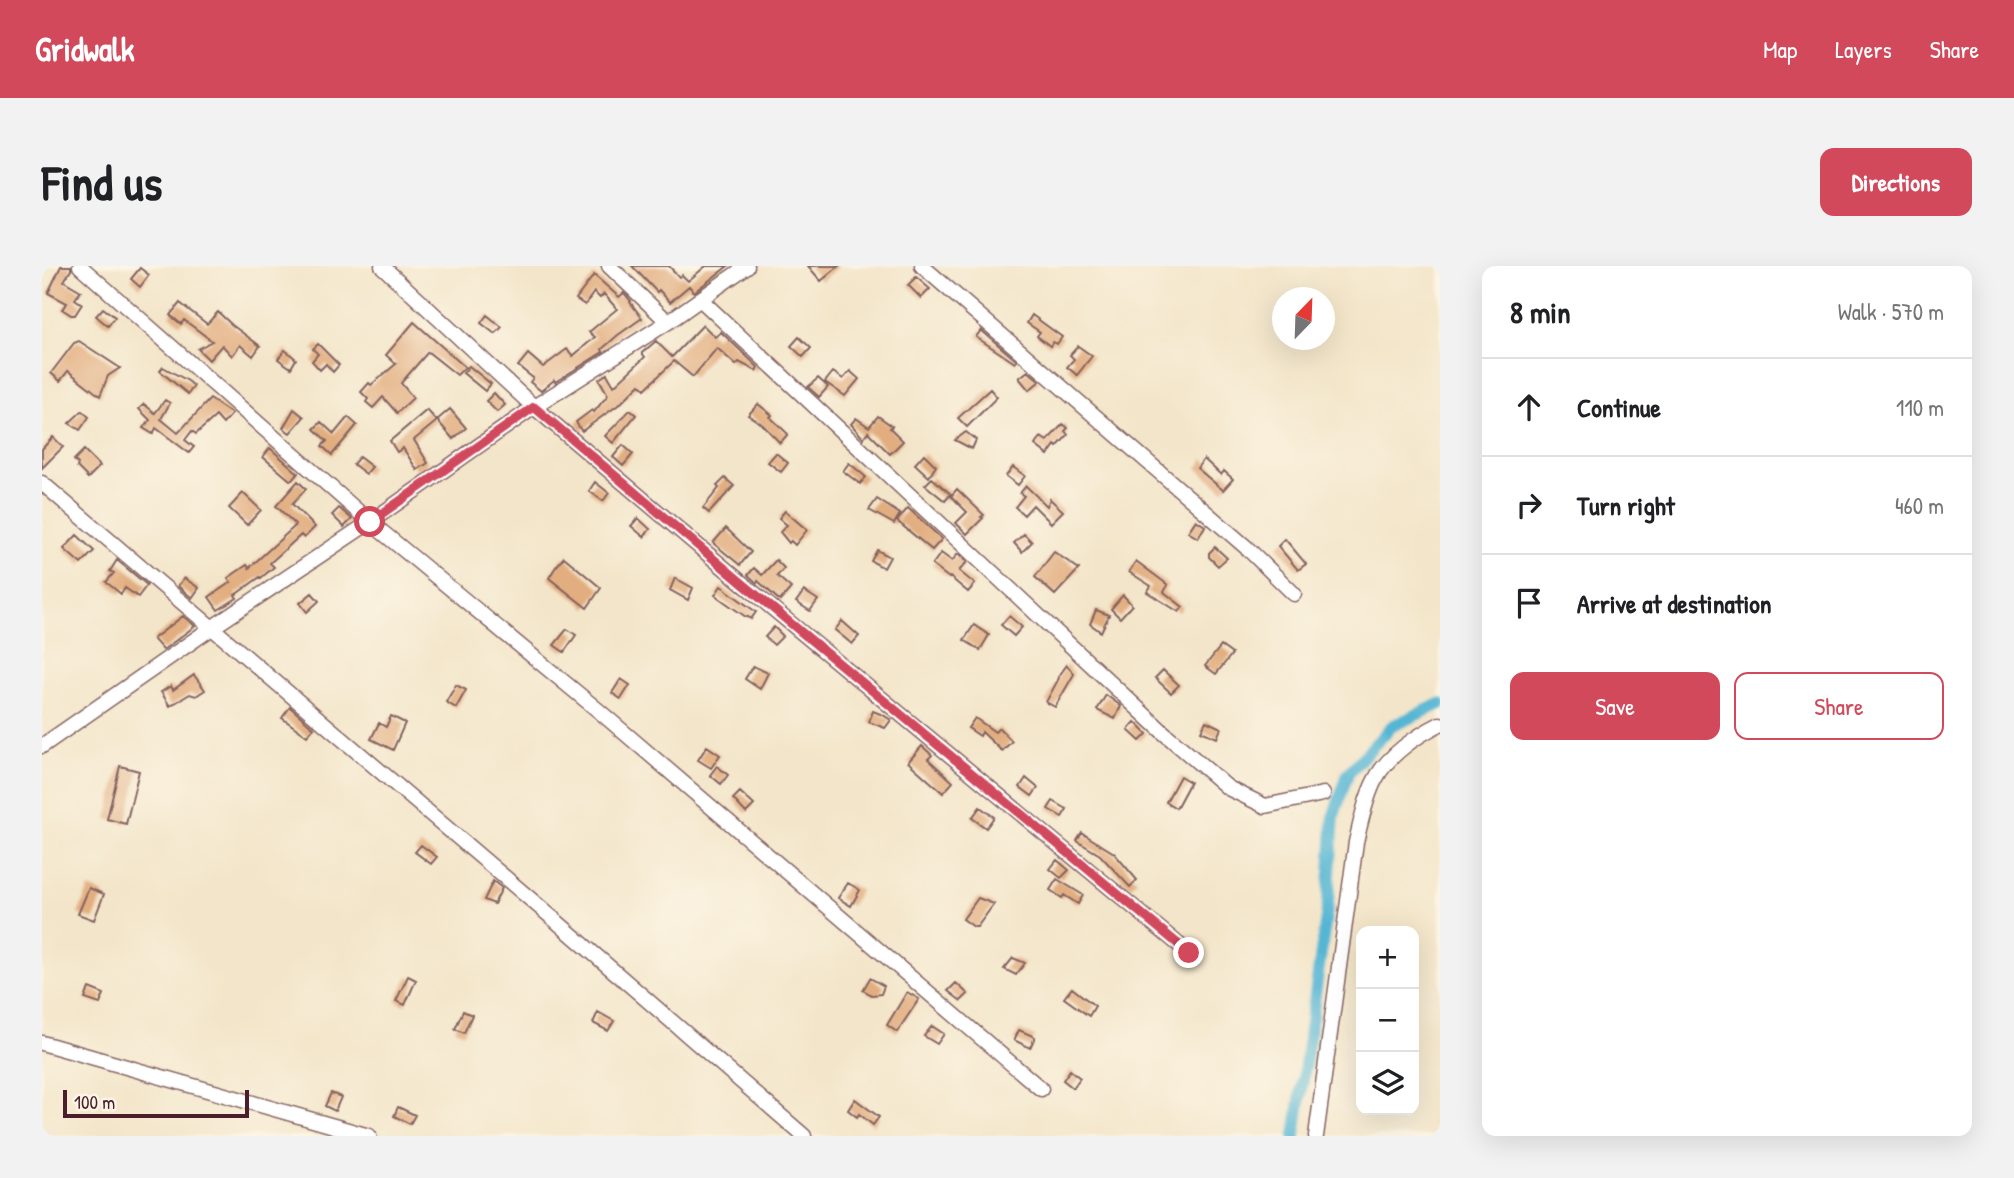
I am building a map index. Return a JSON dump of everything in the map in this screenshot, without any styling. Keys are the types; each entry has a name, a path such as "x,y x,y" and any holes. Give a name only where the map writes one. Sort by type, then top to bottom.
{"street":[{"path":"80,266 370,522 620,729 1041,1089"},
{"path":"382,266 534,407 752,592 1189,953"},
{"path":"609,266 668,323"},
{"path":"42,746 534,407 668,323 747,266"},
{"path":"922,266 1247,548 1294,594"},
{"path":"700,299 1163,733 1228,788 1265,806 1323,794"},
{"path":"42,484 213,627 804,1136"},
{"path":"1316,1136 1356,842 1364,808 1375,779 1390,760 1410,743 1440,724"},
{"path":"42,1043 369,1136"}],"building":[{"path":"61,266 71,266 64,281 81,291 75,299 82,304 75,315 62,309 67,303 48,293"},
{"path":"632,266 669,266 679,277 682,275 688,281 706,266 728,266 694,292 689,286 670,302"},
{"path":"808,266 839,266 821,281"},
{"path":"140,268 149,275 140,287 131,279"},
{"path":"594,275 619,297 624,293 642,318 618,335 602,349 603,352 555,382 554,380 541,391 530,382 533,378 518,366 528,354 543,367 567,349 573,356 595,337 589,332 617,309 604,294 600,298 594,292 585,305 576,299"},
{"path":"916,277 930,289 921,298 908,285"},
{"path":"180,303 207,324 218,312 260,346 253,356 240,345 232,356 222,345 209,360 198,349 212,341 184,320 181,324 170,315"},
{"path":"103,308 115,317 108,326 96,316"},
{"path":"487,315 502,327 495,334 481,323"},
{"path":"1032,315 1062,337 1057,344 1053,342 1050,346 1037,336 1040,332 1027,323"},
{"path":"414,322 465,367 457,375 428,352 401,383 413,398 397,413 383,397 373,408 361,392 396,364 386,355"},
{"path":"703,325 715,337 721,332 758,367 756,371 739,362 736,365 717,348 693,377 674,361 645,389 640,384 621,403 582,431 580,429 576,422 592,410 594,412 608,395 599,379 607,374 614,386 645,357 642,353 656,341 672,357"},
{"path":"981,330 1017,361 1015,363 976,337"},
{"path":"799,337 811,348 803,357 791,346"},
{"path":"79,341 120,368 108,376 100,396 68,371 60,381 51,373 74,343"},
{"path":"318,344 339,365 333,372 326,364 320,370 312,361 318,354 313,349"},
{"path":"1078,346 1092,356 1077,375 1067,367 1074,359 1070,355"},
{"path":"285,350 296,359 291,368 278,359"},
{"path":"469,366 491,384 485,391 463,373"},
{"path":"163,367 194,386 188,394 160,371"},
{"path":"850,371 859,379 845,396 825,382 833,372 843,379"},
{"path":"1028,371 1040,381 1029,390 1019,378"},
{"path":"818,378 828,387 819,397 808,387"},
{"path":"990,389 997,397 967,427 958,418"},
{"path":"494,393 505,405 497,412 486,401"},
{"path":"210,399 232,414 223,424 216,416 196,434 192,431 185,440 194,447 189,453 156,428 153,434 143,428 150,420 139,409 144,404 155,413 165,400 170,403 161,419 178,433"},
{"path":"758,404 772,415 770,417 788,434 780,443 762,424 748,415"},
{"path":"294,409 304,417 290,433 283,428"},
{"path":"450,409 466,428 453,439 437,420"},
{"path":"427,410 437,421 414,440 428,463 417,470 403,448 397,452 390,441"},
{"path":"630,410 636,415 613,443 605,436"},
{"path":"82,411 89,417 80,430 69,423"},
{"path":"878,416 892,426 890,428 903,441 890,454 868,432 863,438 851,424 856,418 869,427"},
{"path":"348,417 357,425 332,455 322,446 327,441 314,429 321,422 334,434"},
{"path":"1063,424 1068,428 1065,431 1068,435 1057,447 1055,445 1048,455 1035,445 1041,437 1047,441"},
{"path":"966,432 976,440 972,449 955,440"},
{"path":"53,437 63,447 42,468 42,449"},
{"path":"623,445 633,454 623,466 613,457"},
{"path":"270,448 298,473 292,480 263,457"},
{"path":"84,450 100,466 88,478 74,460"},
{"path":"776,453 788,463 781,472 768,462"},
{"path":"924,454 936,466 929,477 915,464"},
{"path":"359,457 372,467 366,474 353,464"},
{"path":"1204,459 1221,475 1224,471 1233,479 1223,490 1197,468"},
{"path":"849,463 866,477 860,484 843,471"},
{"path":"1013,467 1025,476 1018,485 1006,476"},
{"path":"725,478 734,486 709,513 703,508"},
{"path":"932,478 951,494 945,501 925,485"},
{"path":"298,481 306,489 292,504 315,527 304,538 301,535 270,563 274,567 218,610 209,597 231,582 228,578 247,565 249,568 294,527 295,524 276,506"},
{"path":"595,482 609,493 603,501 589,491"},
{"path":"1026,486 1047,506 1050,499 1063,511 1051,523 1033,505 1024,515 1015,507 1024,496 1020,493"},
{"path":"957,489 984,515 967,534 956,523 967,512 951,496"},
{"path":"243,493 261,510 247,525 229,508"},
{"path":"877,499 900,514 894,524 869,510"},
{"path":"339,508 352,519 344,527 332,515"},
{"path":"908,508 942,539 932,550 897,521"},
{"path":"785,511 807,530 795,545 791,541 789,543 780,532 787,525 779,518"},
{"path":"638,518 650,529 644,537 631,526"},
{"path":"1196,520 1205,526 1198,538 1188,532"},
{"path":"726,528 751,552 740,565 713,543"},
{"path":"1024,534 1032,542 1022,552 1014,543"},
{"path":"77,535 94,551 81,564 64,549"},
{"path":"1285,539 1306,564 1298,570 1278,546"},
{"path":"1215,547 1227,558 1218,566 1209,557"},
{"path":"877,550 890,557 884,568 871,561"},
{"path":"1054,552 1079,569 1055,595 1035,577"},
{"path":"941,553 952,561 958,554 967,562 959,571 975,584 968,592 932,565"},
{"path":"564,557 601,588 587,608 549,578"},
{"path":"117,560 147,585 138,597 125,588 121,594 106,582 114,573 110,571"},
{"path":"776,560 784,568 777,576 791,588 780,601 748,575 754,568 762,575"},
{"path":"1136,561 1168,585 1164,592 1183,607 1179,612 1147,592 1151,586 1129,572"},
{"path":"184,578 199,588 192,598 178,586"},
{"path":"675,578 693,588 688,600 670,590"},
{"path":"721,586 756,612 751,619 715,595"},
{"path":"804,591 818,600 810,611 796,602"},
{"path":"312,593 319,601 307,612 300,603"},
{"path":"1123,595 1132,605 1120,618 1111,609"},
{"path":"1096,610 1109,615 1101,632 1090,624"},
{"path":"183,616 195,626 163,650 153,639"},
{"path":"1009,616 1022,627 1014,636 1001,625"},
{"path":"842,621 859,636 852,644 835,630"},
{"path":"974,625 989,635 980,650 964,640"},
{"path":"774,627 783,636 774,645 765,637"},
{"path":"567,629 576,635 564,652 554,645"},
{"path":"1221,646 1232,654 1216,674 1205,666"},
{"path":"1067,665 1074,674 1055,707 1046,702"},
{"path":"753,666 768,673 760,689 745,679"},
{"path":"1163,670 1179,685 1171,693 1155,678"},
{"path":"194,675 205,690 196,696 190,694 170,706 161,692 171,686 173,690"},
{"path":"621,679 630,685 621,699 612,693"},
{"path":"456,685 466,690 456,708 446,702"},
{"path":"1106,695 1121,706 1115,719 1097,710"},
{"path":"290,707 314,728 307,736 282,718"},
{"path":"873,711 891,720 885,728 869,722"},
{"path":"391,716 405,723 393,750 371,739 379,723 386,727"},
{"path":"975,718 995,732 999,728 1012,741 1002,751 982,732 980,736 968,728"},
{"path":"1206,721 1221,728 1217,738 1201,731"},
{"path":"1135,722 1147,734 1140,741 1128,730"},
{"path":"707,746 720,755 711,768 698,760"},
{"path":"922,746 932,755 928,759 953,782 943,793 908,762"},
{"path":"120,766 139,771 126,824 107,819"},
{"path":"717,766 728,775 721,784 710,775"},
{"path":"1180,776 1190,782 1176,808 1166,802"},
{"path":"1026,778 1038,788 1032,796 1020,787"},
{"path":"740,792 754,805 746,813 733,799"},
{"path":"1053,801 1067,809 1062,817 1048,809"},
{"path":"980,807 994,817 986,828 972,818"},
{"path":"1082,833 1114,853 1137,880 1130,887 1100,855 1077,841"},
{"path":"421,845 437,857 431,864 415,852"},
{"path":"1057,860 1069,870 1061,878 1050,869"},
{"path":"1057,879 1083,895 1078,904 1050,890"},
{"path":"493,881 502,888 494,904 484,900"},
{"path":"848,883 860,890 851,906 838,898"},
{"path":"89,888 104,894 94,920 78,914"},
{"path":"978,898 994,904 977,927 974,927 963,919"},
{"path":"1013,958 1025,963 1016,975 1004,969"},
{"path":"408,976 416,980 405,1005 396,1001"},
{"path":"870,978 884,986 881,994 872,995 863,990"},
{"path":"956,983 968,994 961,1001 948,991"},
{"path":"89,988 104,994 100,1004 85,999"},
{"path":"1072,988 1095,1006 1089,1016 1064,998"},
{"path":"907,992 919,999 897,1032 887,1025"},
{"path":"463,1011 472,1015 464,1033 455,1029"},
{"path":"598,1012 614,1021 608,1031 593,1023"},
{"path":"932,1026 944,1034 937,1044 924,1036"},
{"path":"1019,1030 1035,1037 1030,1048 1014,1040"},
{"path":"1070,1070 1080,1078 1073,1088 1063,1080"},
{"path":"331,1093 341,1097 335,1111 325,1106"},
{"path":"855,1099 879,1117 873,1125 859,1114 857,1117 848,1110"},
{"path":"398,1107 415,1115 410,1124 394,1116"}],"waterway":[{"path":"1295,1136 1328,903 1334,815 1348,773 1392,726 1440,704"}],"route":[{"path":"370,522 534,407 1189,953"}]}
